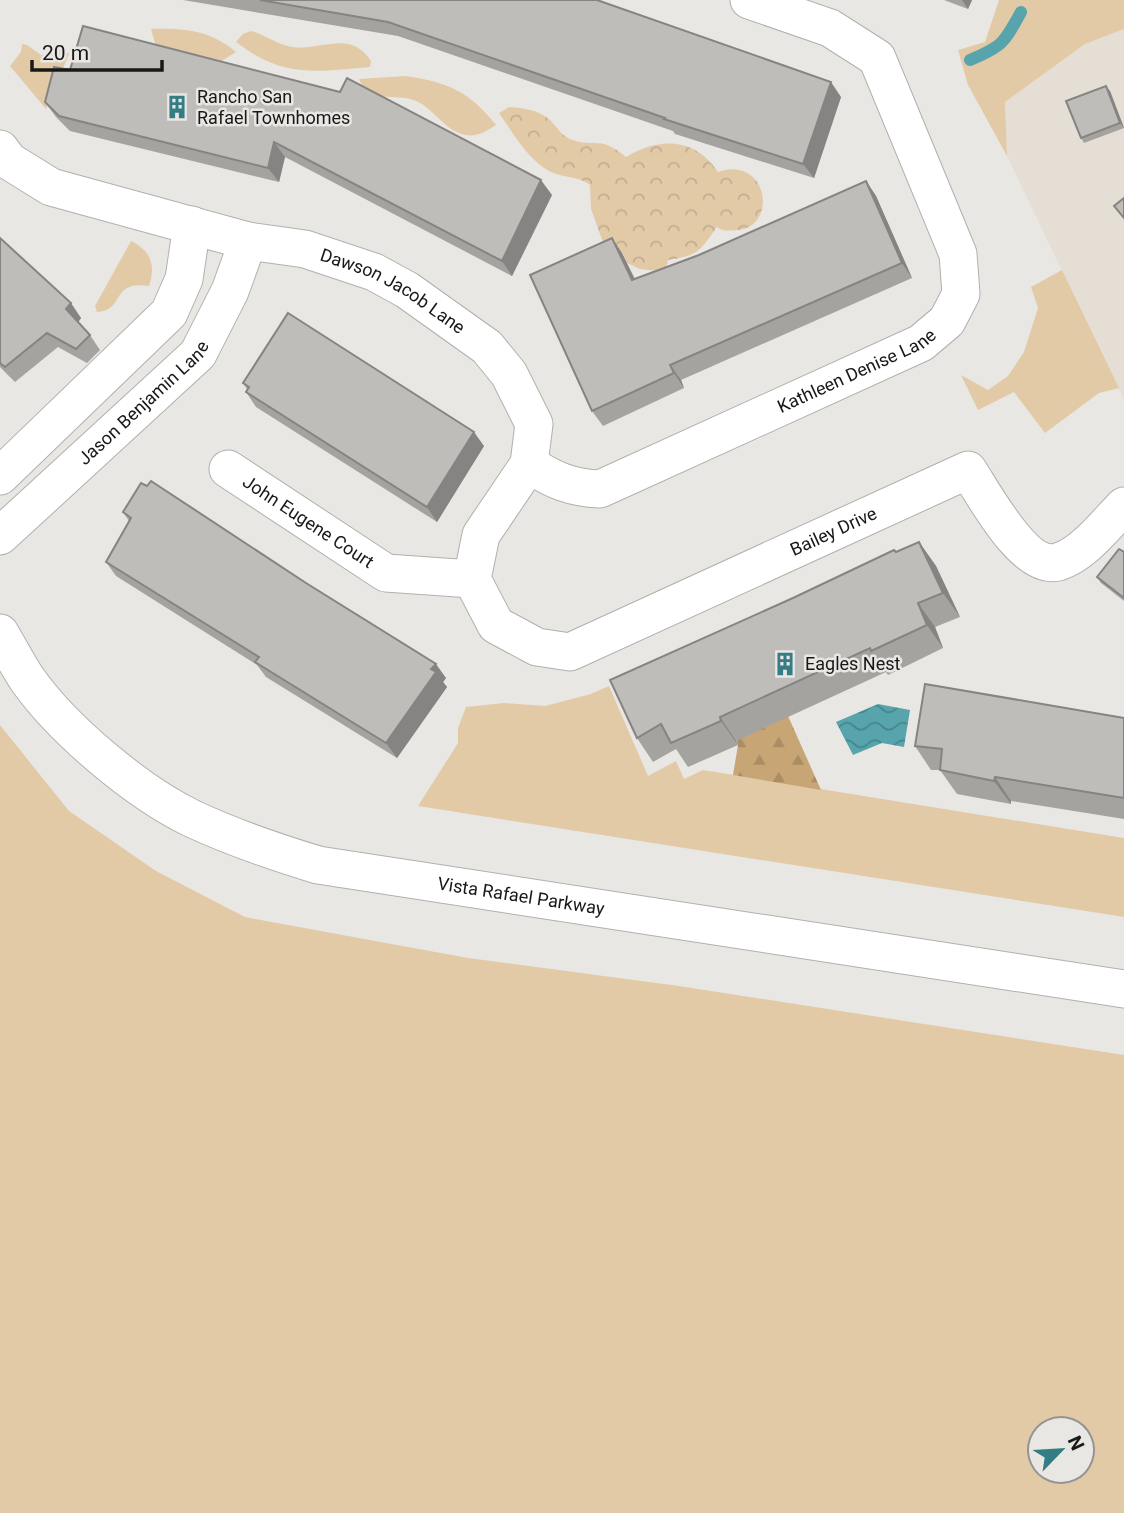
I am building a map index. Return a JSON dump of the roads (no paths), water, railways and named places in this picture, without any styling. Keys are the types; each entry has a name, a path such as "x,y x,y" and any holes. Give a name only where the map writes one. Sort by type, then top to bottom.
{"street":[{"name":"Kathleen Denise Lane","path":"529,464 550,478 580,488 600,489 921,343 947,321 961,294 958,254 877,58 830,28 749,0"},
{"name":"Dawson Jacob Lane","path":"0,149 9,161 51,187 248,241 305,249 374,272 407,290 487,347 509,374 534,424 529,464 481,535 472,579"},
{"path":"0,477 169,313 184,279 192,225"},
{"name":"Jason Benjamin Lane","path":"0,536 198,354 230,291 248,241"},
{"name":"John Eugene Court","path":"228,469 386,573 472,579"},
{"name":"Bailey Drive","path":"472,579 496,625 537,647 570,652 968,470 1001,522 1033,558 1057,562 1080,550 1124,506"},
{"name":"Vista Rafael Parkway","path":"0,633 27,680 76,734 124,775 191,818 251,844 318,865 1124,989"}],"water":[{"path":"878,704 910,710 904,747 882,743 853,755 836,722"}],"waterway":[{"path":"970,60 990,51 1001,42 1021,12"}],"place":[{"name":"Rancho San Rafael Townhomes","path":"177,107"},
{"name":"Eagles Nest","path":"785,664"}]}
